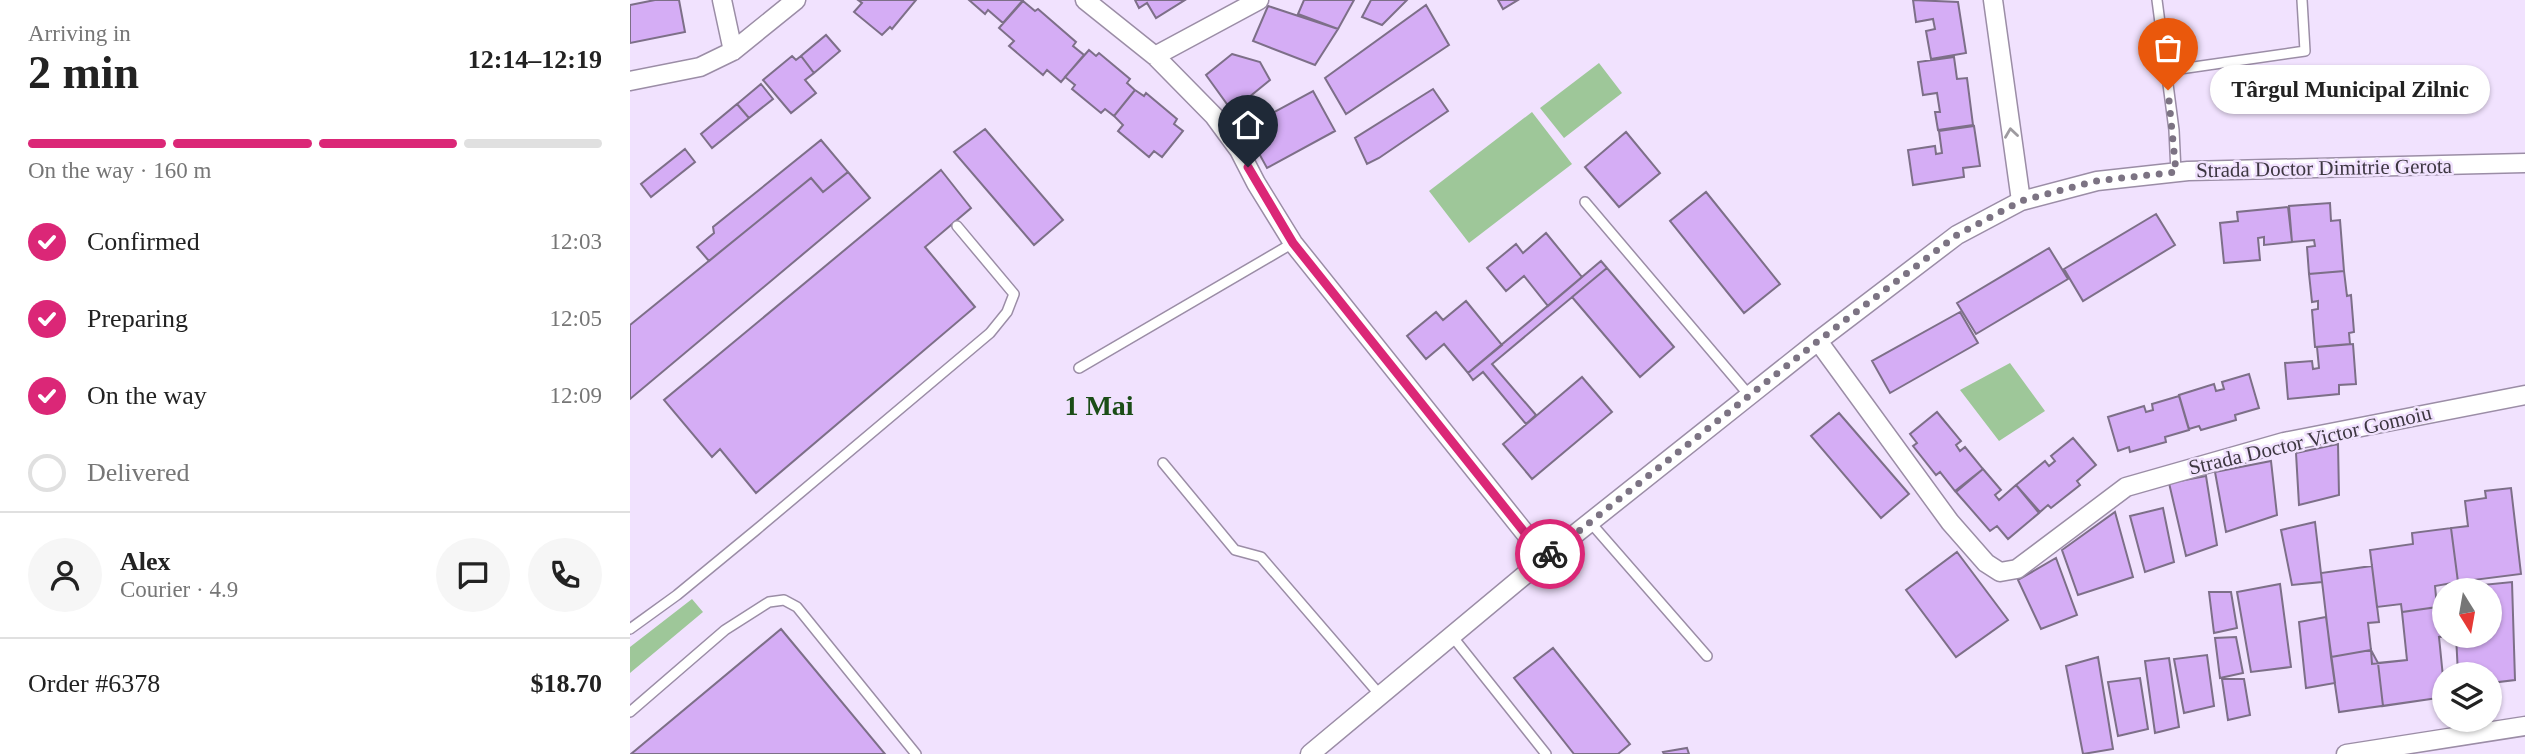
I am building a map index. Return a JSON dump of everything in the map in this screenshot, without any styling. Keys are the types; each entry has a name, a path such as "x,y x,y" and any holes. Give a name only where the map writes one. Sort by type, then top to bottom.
{"street":[{"path":"722,0 733,51"},
{"path":"630,81 700,67 733,51 796,0"},
{"path":"1085,0 1155,56 1214,116 1233,142 1293,243 1545,558"},
{"path":"1155,56 1259,0"},
{"path":"1993,0 2021,201"},
{"name":"Strada Doctor Dimitrie Gerota","path":"1310,754 1545,558 1818,341 1957,235 2021,201 2096,181 2176,172 2525,163"},
{"name":"Strada Doctor Victor Gomoiu","path":"1818,341 1950,522 1986,563 2000,572 2017,569 2126,486 2284,442 2525,394"},
{"path":"2347,754 2525,726"}],"lane":[{"path":"2157,0 2176,172"},
{"path":"2166,71 2305,51 2302,0"},
{"path":"1585,202 1749,395"},
{"path":"630,629 677,595 767,522 989,333 1007,312 1014,294 957,226"},
{"path":"1079,368 1293,243"},
{"path":"1163,464 1235,550 1261,556 1380,695"},
{"path":"1590,522 1707,656"},
{"path":"630,712 725,630 769,602 785,600 797,607 916,754"},
{"path":"1452,636 1546,754"}],"green space":[{"path":"1599,63 1622,93 1564,138 1540,108"},
{"path":"1532,112 1572,164 1469,243 1429,191"},
{"path":"2010,363 2045,411 1999,441 1960,390"},
{"path":"692,599 703,612 630,673 630,647"}],"building":[{"path":"655,0 679,0 685,32 630,43 630,5"},
{"path":"858,0 916,0 892,29 890,27 882,35 854,12 862,3"},
{"path":"969,0 1023,0 1003,23 988,10 985,14"},
{"path":"1135,0 1185,0 1156,18 1147,3 1139,8"},
{"path":"1304,0 1354,0 1338,29 1298,14"},
{"path":"1371,0 1407,0 1382,25 1362,17"},
{"path":"1498,0 1518,0 1503,9"},
{"path":"1913,0 1958,2 1966,53 1931,59 1926,31 1935,29 1933,19 1916,22"},
{"path":"1023,1 1035,11 1038,9 1076,42 1073,46 1084,55 1061,82 1047,70 1043,75 1009,46 1014,41 999,28"},
{"path":"1426,5 1449,45 1346,114 1325,78"},
{"path":"1268,6 1338,29 1315,65 1253,41"},
{"path":"826,35 840,51 814,73 801,56"},
{"path":"1089,50 1096,56 1099,53 1130,79 1127,83 1135,90 1114,116 1105,109 1101,113 1072,89 1075,85 1065,77"},
{"path":"1232,54 1260,62 1270,80 1232,111 1206,75"},
{"path":"792,56 796,60 801,56 814,73 805,80 816,93 791,113 763,80"},
{"path":"1954,57 1957,79 1967,78 1973,125 1938,130 1935,112 1940,112 1937,93 1923,95 1918,62"},
{"path":"761,84 773,99 749,118 737,104"},
{"path":"1433,89 1448,111 1367,164 1355,138"},
{"path":"1135,90 1144,96 1146,93 1177,119 1174,124 1183,131 1162,157 1154,151 1149,157 1118,131 1123,125 1114,116"},
{"path":"1313,91 1335,131 1267,168 1245,128"},
{"path":"737,104 749,118 712,148 701,134"},
{"path":"1974,126 1980,166 1963,168 1964,177 1913,185 1908,150 1935,146 1936,154 1942,153 1939,131"},
{"path":"985,129 1063,220 1034,245 954,152"},
{"path":"1626,132 1660,173 1619,207 1585,167"},
{"path":"821,140 848,172 823,192 811,178 709,261 697,247 714,233 713,227"},
{"path":"685,149 695,162 651,197 641,184"},
{"path":"941,170 971,208 925,247 975,307 756,493 720,449 712,457 664,400"},
{"path":"848,172 870,198 630,399 630,325 811,178 823,192"},
{"path":"1706,192 1780,284 1744,313 1670,221"},
{"path":"2330,203 2331,221 2340,220 2344,271 2309,274 2307,247 2315,246 2314,240 2292,242 2289,206"},
{"path":"2288,207 2292,242 2264,245 2264,237 2258,238 2260,260 2224,263 2220,223 2238,221 2237,212"},
{"path":"2156,214 2175,245 2083,301 2064,269"},
{"path":"1546,233 1582,277 1548,306 1524,276 1506,291 1487,268 1516,244 1523,253"},
{"path":"2049,248 2068,279 1976,334 1957,303"},
{"path":"1601,261 1607,268 1492,364 1536,415 1526,424 1483,372 1473,380 1468,373"},
{"path":"1607,268 1674,347 1640,377 1572,297"},
{"path":"2344,271 2347,296 2351,295 2354,332 2349,333 2350,344 2315,347 2312,310 2318,309 2318,301 2312,302 2309,274"},
{"path":"1466,301 1502,345 1468,373 1444,344 1426,359 1407,336 1436,312 1443,320"},
{"path":"1960,312 1978,343 1890,393 1872,361"},
{"path":"2353,344 2356,384 2339,385 2339,394 2288,399 2285,363 2312,361 2313,369 2319,368 2317,347"},
{"path":"2249,374 2259,408 2235,415 2236,420 2201,430 2199,426 2189,429 2179,395 2214,384 2216,391 2224,389 2222,382"},
{"path":"1582,377 1612,412 1532,479 1503,444"},
{"path":"2179,396 2189,430 2165,437 2166,442 2130,452 2129,447 2118,451 2108,417 2144,406 2146,412 2153,410 2152,404"},
{"path":"1937,412 1961,441 1956,445 1960,451 1965,447 1983,469 1955,491 1940,472 1936,475 1913,446 1917,443 1910,434"},
{"path":"1839,413 1909,494 1881,518 1811,436"},
{"path":"2073,438 2096,465 2077,481 2080,485 2051,508 2048,505 2040,512 2016,485 2045,461 2049,466 2055,461 2051,456"},
{"path":"2338,444 2339,495 2299,505 2296,453"},
{"path":"2271,461 2277,515 2226,532 2215,472"},
{"path":"1983,469 2001,490 1995,495 1999,500 2016,485 2039,513 2008,539 1997,526 1990,531 1956,492"},
{"path":"2206,476 2217,545 2186,556 2169,483"},
{"path":"2511,488 2521,574 2457,578 2451,528 2468,526 2465,501 2486,498 2485,491"},
{"path":"2163,508 2174,562 2145,572 2130,516"},
{"path":"2115,512 2133,577 2078,595 2062,550"},
{"path":"2315,522 2322,582 2292,585 2281,530"},
{"path":"2451,528 2457,578 2432,578 2432,608 2402,612 2401,604 2377,607 2370,550 2413,544 2412,533"},
{"path":"1957,552 2008,620 1956,657 1906,590"},
{"path":"2056,558 2077,615 2041,629 2018,580"},
{"path":"2372,566 2379,622 2368,623 2371,650 2331,657 2321,573"},
{"path":"2512,582 2515,680 2502,682 2502,662 2457,662 2457,648 2502,648 2502,583"},
{"path":"2280,584 2291,667 2251,672 2237,592"},
{"path":"2209,592 2231,592 2237,628 2214,633"},
{"path":"2432,608 2432,648 2440,648 2442,662 2432,662 2432,699 2339,712 2331,657 2371,650 2372,664 2407,660 2402,612"},
{"path":"2432,608 2432,648 2440,648 2442,662 2432,662 2432,699 2383,706 2378,663 2407,660 2402,612"},
{"path":"2326,617 2335,683 2306,688 2299,622"},
{"path":"781,629 885,754 631,754"},
{"path":"2236,637 2243,673 2220,678 2215,638"},
{"path":"1553,648 1630,744 1618,754 1574,754 1514,678"},
{"path":"2371,650 2378,663 2383,706 2339,712 2331,657"},
{"path":"2207,655 2214,706 2184,713 2174,659"},
{"path":"2098,657 2113,749 2083,754 2066,666"},
{"path":"2169,658 2179,727 2155,733 2145,661"},
{"path":"2140,678 2148,729 2118,736 2108,682"},
{"path":"2222,679 2244,679 2250,715 2228,720"},
{"path":"1687,748 1689,754 1663,752"}],"way so far":[{"path":"1550,554 1818,341 1957,235 2021,201 2096,181 2176,172 2168,90"}],"place":[{"name":"Târgul Municipal Zilnic","path":"2168,90"}],"district":[{"name":"1 Mai","path":"1099,405"}],"route":[{"path":"1248,167 1293,243 1545,558 1550,554"}]}
